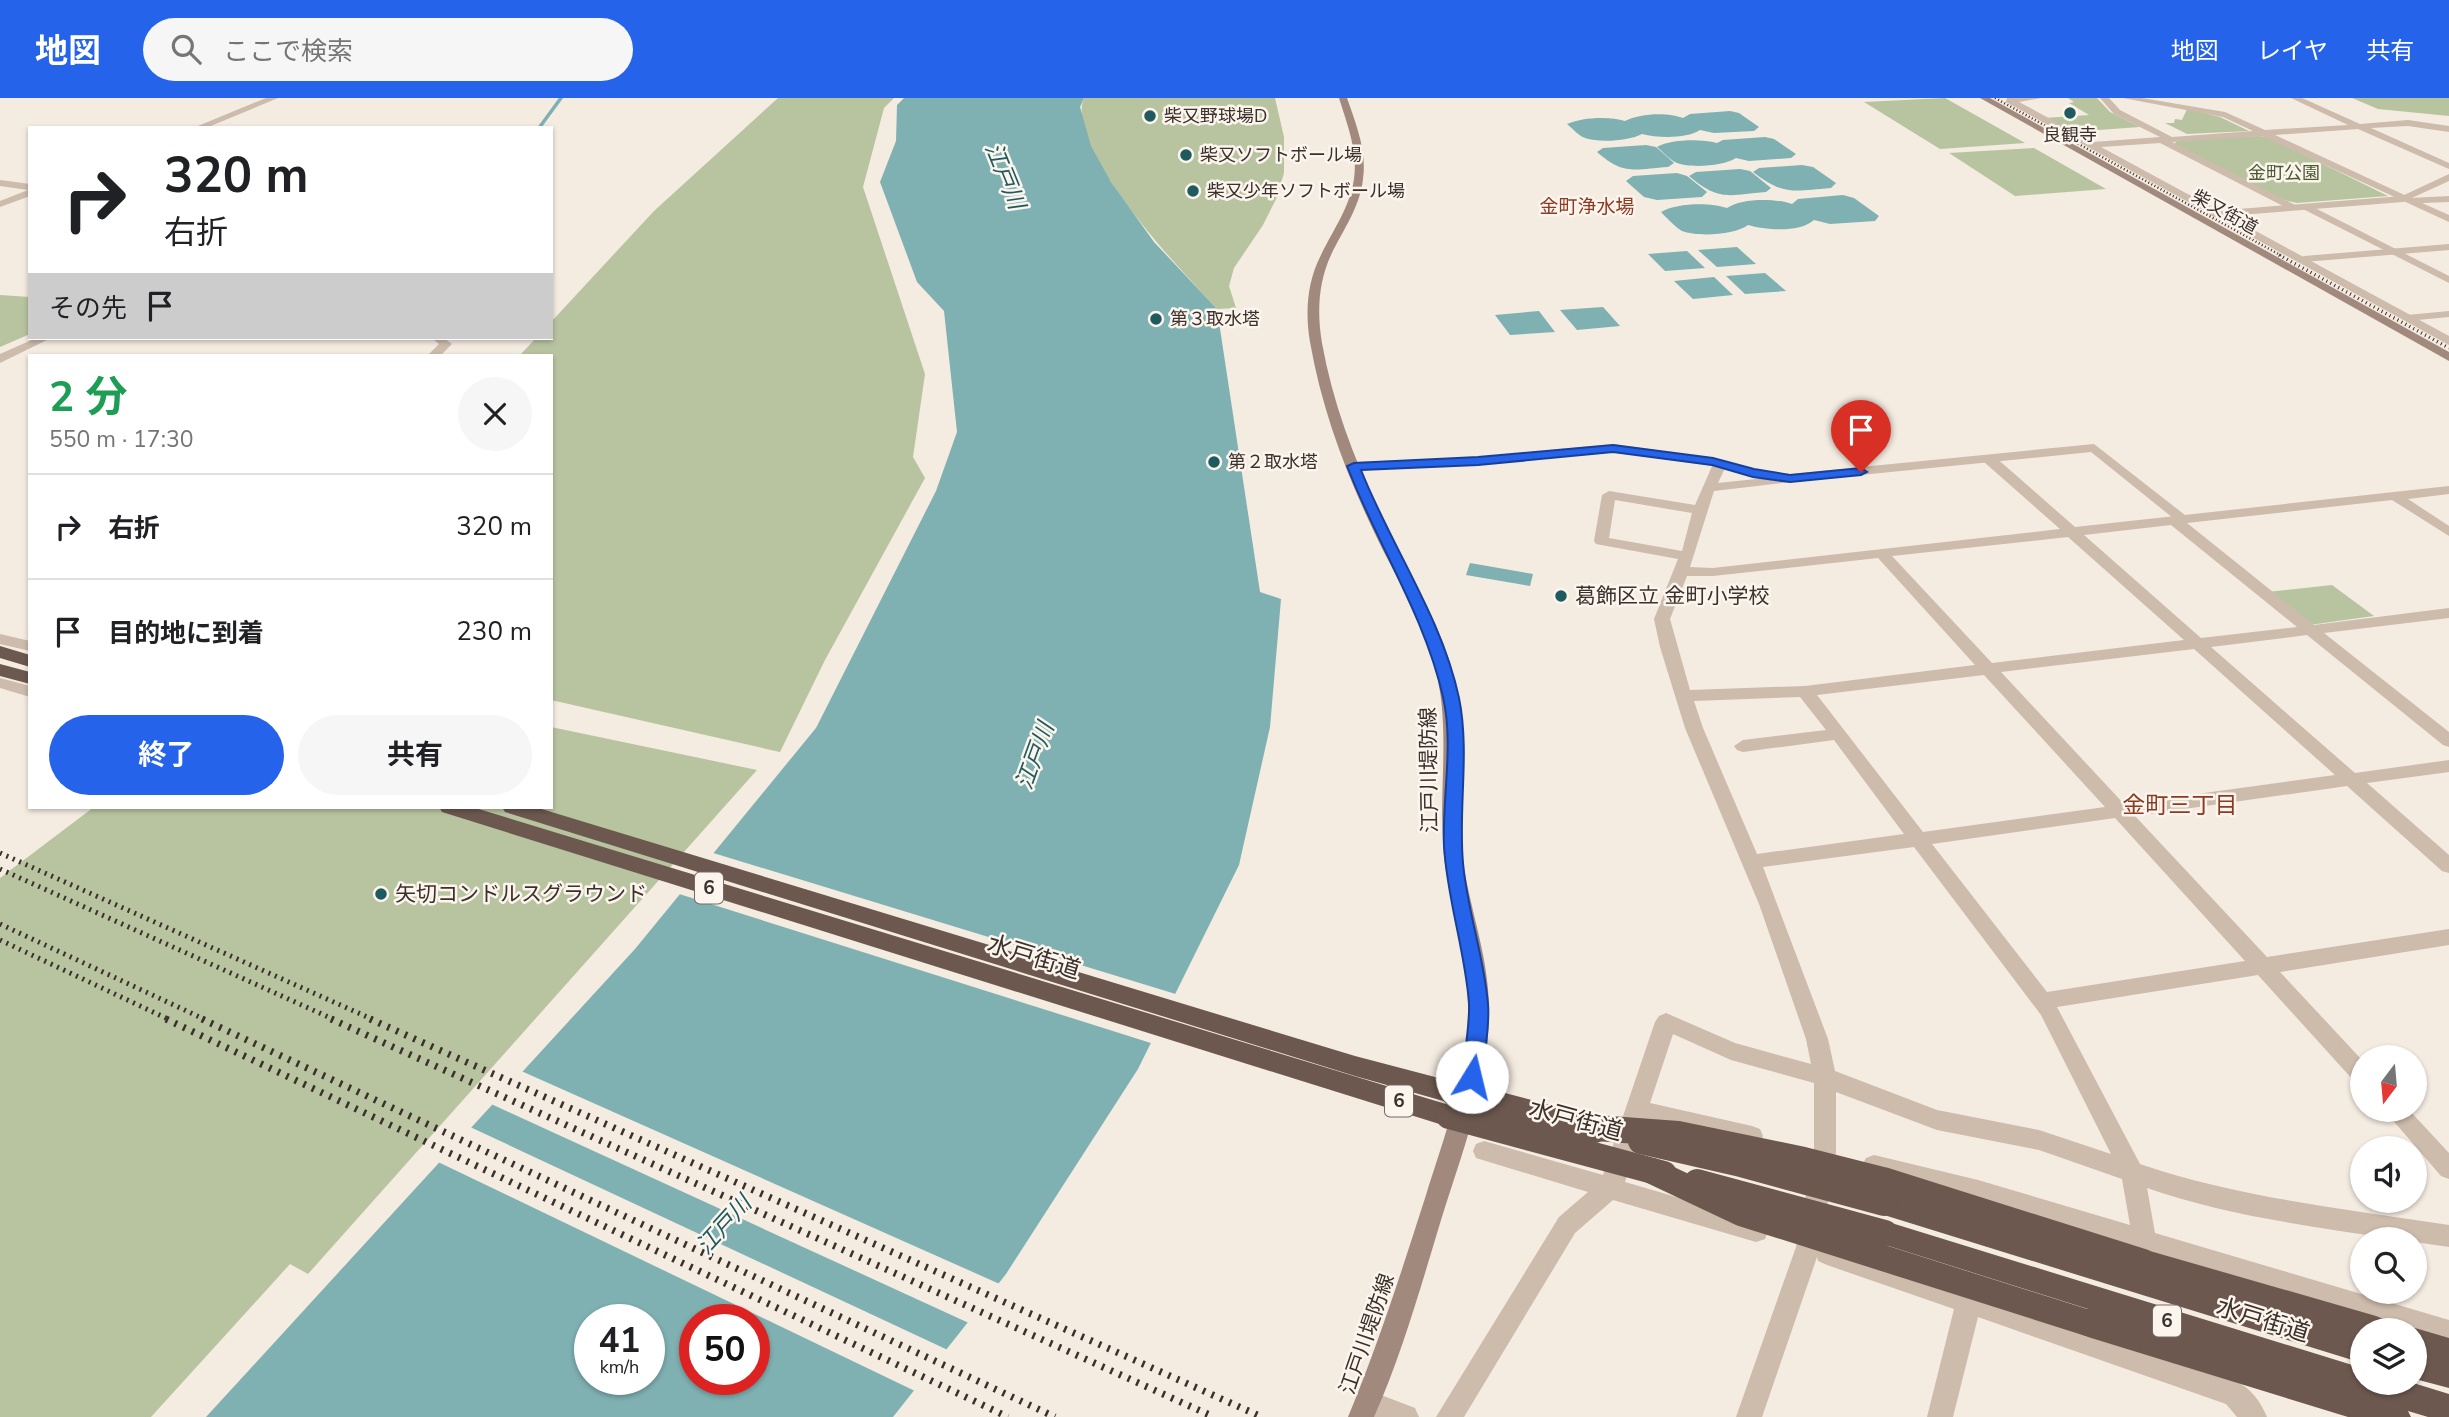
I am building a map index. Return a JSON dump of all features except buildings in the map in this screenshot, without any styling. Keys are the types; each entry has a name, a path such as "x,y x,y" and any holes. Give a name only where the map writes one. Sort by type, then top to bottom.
{"highway":[{"path":"0,652 28,659"},
{"path":"0,670 28,677"},
{"name":"水戸街道","path":"456,809 1451,1105 1652,1171 1885,1233 2449,1409"},
{"name":"水戸街道","path":"518,809 1352,1076"},
{"name":"水戸街道","path":"1451,1105 1583,1127 1737,1163 1884,1203 2350,1345"},
{"path":"1583,1127 1678,1134 1804,1160 2144,1251 2350,1321"},
{"path":"1652,1171 1741,1213 2396,1417"},
{"path":"2427,1346 2449,1352"},
{"path":"2427,1368 2449,1374"}],"main road":[{"name":"江戸川堤防線","path":"1343,98 1355,135 1360,173 1354,199 1318,275 1313,319 1320,363 1354,466 1370,508 1432,636 1447,678 1454,717 1451,818 1454,866 1479,1005 1472,1077 1454,1143 1365,1410"},
{"name":"柴又街道","path":"1984,98 2449,357"}],"street":[{"path":"202,126 274,98"},
{"path":"2037,98 2009,100 2449,341"},
{"path":"2104,98 2117,112 2166,139 2449,280"},
{"path":"2127,98 2219,112"},
{"path":"2194,98 2449,219"},
{"path":"2295,98 2449,166"},
{"path":"2089,145 2413,123 2449,129"},
{"path":"2403,199 2449,177"},
{"path":"0,183 28,190"},
{"path":"0,204 28,191"},
{"path":"2214,214 2403,199 2449,199"},
{"path":"2302,260 2449,247"},
{"path":"2407,318 2449,314"},
{"path":"0,359 41,340"},
{"path":"435,354 446,344 440,340"},
{"path":"1709,488 2094,448 2311,630 2449,741"},
{"path":"1354,466 1478,461 1613,449 1720,464 1753,473 1790,478"},
{"path":"1989,459 2449,866"},
{"path":"1720,464 1700,510 1685,563 1662,619 1668,648 1694,728 1769,904 1817,1039 1825,1077 1825,1152 1808,1247 1749,1417"},
{"path":"1700,510 1609,495 1601,541 1713,572 2449,490"},
{"path":"2395,496 2449,532"},
{"path":"1882,554 2350,1061"},
{"path":"1684,696 1805,691 2449,613"},
{"path":"0,639 28,646"},
{"path":"0,683 28,691"},
{"path":"1805,691 2048,1009 2133,1174 2144,1251"},
{"path":"1743,746 1839,734"},
{"path":"1752,862 2449,766"},
{"path":"2041,1001 2449,937"},
{"path":"1449,1417 1567,1225 1611,1187 1666,1022 1731,1051 1825,1077 1937,1120 2039,1140 2186,1191 2254,1207 2449,1236"},
{"path":"1636,1110 1825,1152 1978,1191 2144,1251 2449,1333"},
{"path":"2406,1122 2449,1169"},
{"path":"1484,1152 1611,1187 1808,1247 1969,1301 2112,1354 2235,1394 2254,1417"},
{"path":"1940,1417 1969,1301"},
{"path":"1365,1410 1406,1417"}],"green space":[{"path":"778,98 894,98 884,108 863,187 925,374 913,457 925,478 825,660 780,752 553,700 553,354 521,354 534,340 553,340 553,320 654,211"},
{"path":"1084,98 1275,98 1284,137 1284,173 1276,199 1263,225 1234,268 1229,286 1236,308 1217,309 1130,209 1091,147 1082,120"},
{"path":"1945,98 2025,143 1940,149 1864,102"},
{"path":"2068,98 2097,98 2110,112 2140,127 2070,132 2044,118 2089,115 2069,103 2074,102"},
{"path":"2352,98 2449,98 2449,116 2378,109"},
{"path":"2187,109 2220,117 2249,131 2187,134 2165,123 2174,123 2175,119 2182,120"},
{"name":"金町公園","path":"2268,137 2388,196 2297,203 2284,200 2174,144 2178,140"},
{"path":"2034,148 2106,189 2015,196 1949,153"},
{"path":"0,295 28,297 28,335 0,347"},
{"path":"2332,585 2374,616 2309,625 2267,592"},
{"path":"553,727 757,770 308,1274 290,1264 151,1417 0,1417 0,878 91,809 553,809"}],"water":[{"name":"江戸川","path":"904,98 1084,98 1080,107 1091,146 1111,182 1154,242 1217,309 1260,592 1281,599 1270,727 1239,865 1138,1069 1006,1274 893,1417 206,1417 635,949 816,728 936,491 957,432 944,311 917,282 880,182 896,141 897,105"},
{"path":"1730,111 1739,113 1759,127 1754,131 1714,133 1700,130 1664,137 1642,134 1606,141 1583,137 1567,124 1596,118 1625,121 1638,116 1662,114 1683,118 1690,114"},
{"path":"1765,137 1774,139 1796,154 1791,158 1749,161 1736,158 1723,163 1697,166 1675,162 1657,147 1678,141 1717,143 1723,140"},
{"path":"1646,145 1656,147 1674,163 1668,167 1623,168 1597,152 1603,148"},
{"path":"1802,165 1813,167 1836,183 1831,188 1789,190 1773,185 1753,172 1759,168"},
{"path":"1740,169 1750,171 1771,188 1766,192 1725,195 1709,190 1689,176 1696,172"},
{"path":"1677,173 1687,176 1707,192 1702,197 1657,200 1644,197 1626,181 1633,176"},
{"path":"1843,195 1854,198 1879,216 1875,221 1830,224 1814,220 1791,229 1748,225 1726,233 1706,234 1682,231 1661,212 1693,204 1727,208 1741,202 1758,200 1792,204 1798,199"},
{"path":"1737,247 1756,264 1717,267 1698,250"},
{"path":"1687,251 1705,268 1665,271 1648,254"},
{"path":"1765,273 1786,291 1745,294 1726,276"},
{"path":"1714,277 1733,295 1693,299 1674,281"},
{"path":"1603,307 1620,326 1577,330 1560,310"},
{"path":"1539,311 1555,332 1510,335 1495,315"},
{"path":"1470,563 1533,574 1530,586 1466,575"}],"pier":[{"path":"710,852 1179,995 1154,1044 676,893"},
{"path":"519,1070 1002,1285 971,1324 489,1103"},
{"path":"468,1126 950,1351 917,1392 770,1321 770,1304 734,1304 436,1161"}],"waterway":[{"path":"540,126 561,98"}],"railway":[{"path":"1995,98 2282,256"},
{"path":"2279,255 2449,348"},
{"path":"0,853 374,1020"},
{"path":"0,869 335,1020"},
{"path":"0,924 206,1020"},
{"path":"0,940 170,1020"},
{"path":"166,1019 1008,1417"},
{"path":"202,1019 1055,1417"},
{"path":"331,1019 1214,1417"},
{"path":"370,1019 1262,1417"}],"place":[{"name":"良観寺","path":"2070,113"},
{"name":"柴又野球場D","path":"1150,116"},
{"name":"柴又ソフトボール場","path":"1186,155"},
{"name":"柴又少年ソフトボール場","path":"1193,191"},
{"name":"第３取水塔","path":"1156,319"},
{"name":"第２取水塔","path":"1214,462"},
{"name":"葛飾区立 金町小学校","path":"1561,596"},
{"name":"矢切コンドルスグラウンド","path":"381,894"}],"district":[{"name":"金町浄水場","path":"1587,207"},
{"name":"金町三丁目","path":"2180,805"}],"route":[{"path":"1472,1077 1479,1005 1454,866 1451,818 1455,737 1447,678 1432,636 1385,541 1354,466 1478,461 1613,449 1713,462 1753,473 1790,478 1861,472"}]}
